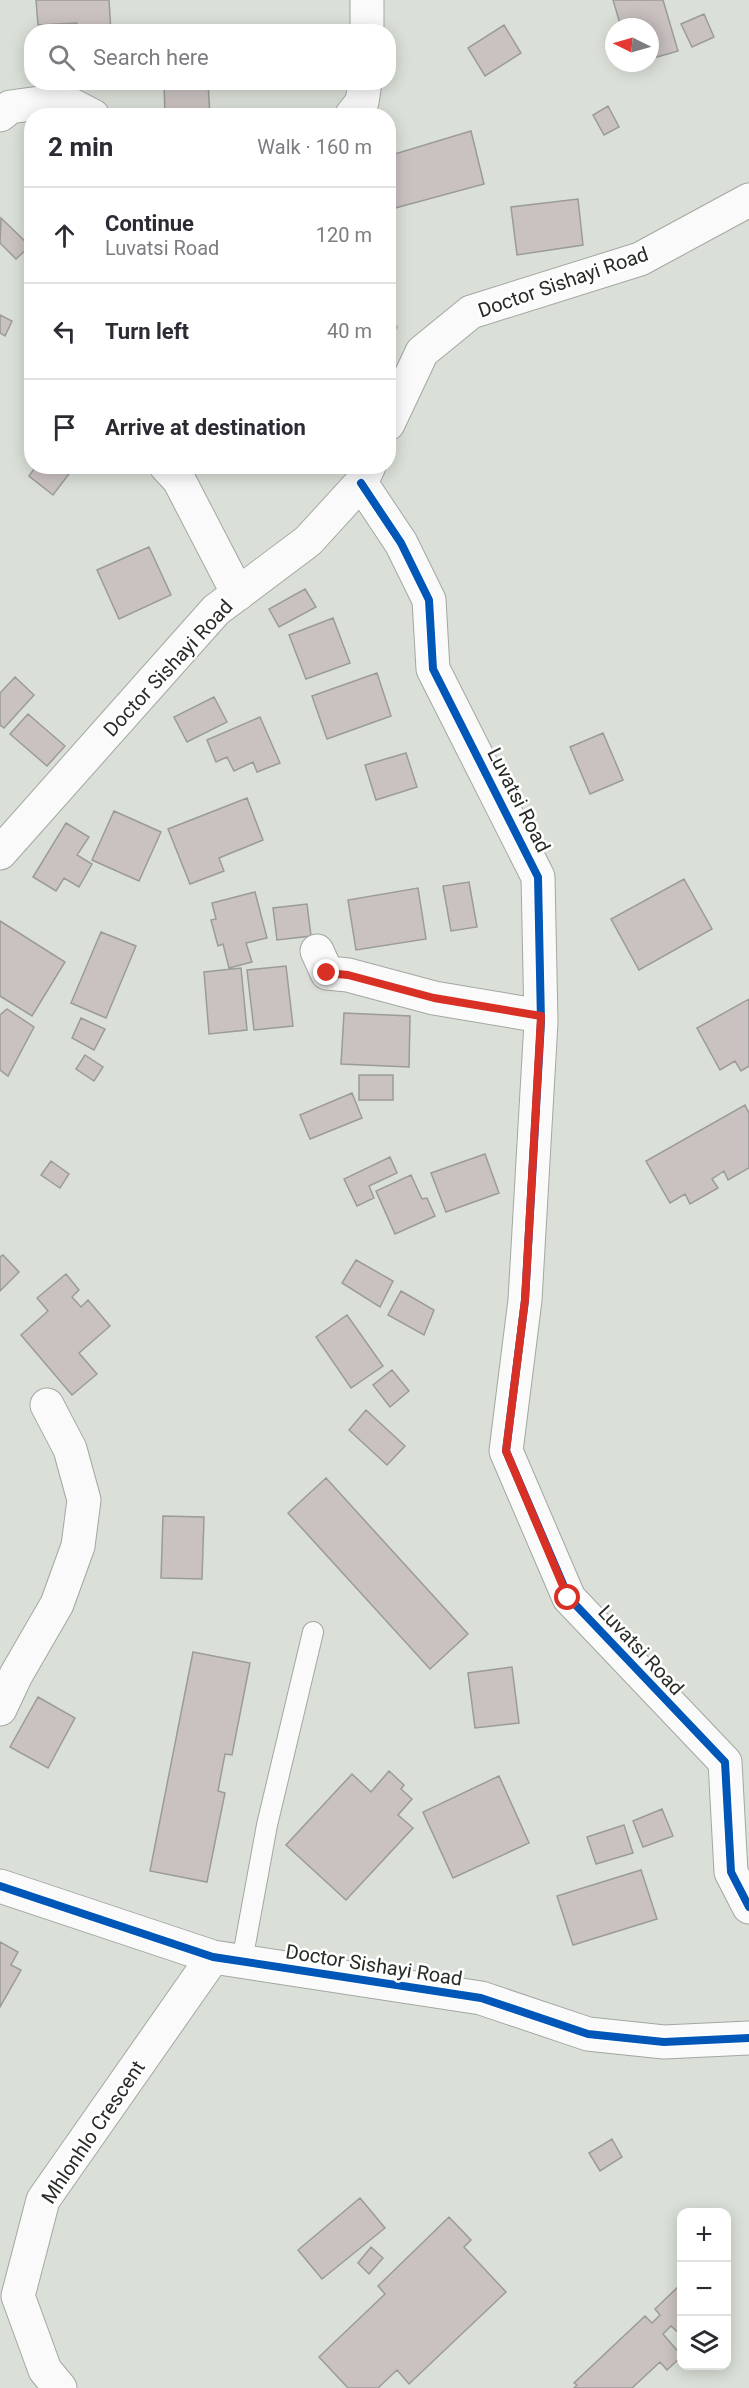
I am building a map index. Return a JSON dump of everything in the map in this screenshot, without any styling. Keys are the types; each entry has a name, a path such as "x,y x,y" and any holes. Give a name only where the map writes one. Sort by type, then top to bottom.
{"street":[{"path":"367,0 367,24"},
{"path":"357,108 362,102 363,90"},
{"path":"0,115 10,107 62,100 78,108"},
{"name":"Doctor Sishayi Road","path":"396,407 422,352 471,312 640,259 749,200"},
{"path":"174,474 180,480 238,594"},
{"name":"Doctor Sishayi Road","path":"0,853 216,610 308,541 365,475"},
{"name":"Luvatsi Road","path":"365,475 429,600 433,669 538,877 541,1016 525,1300 506,1451 568,1598 724,1762 731,1872 749,1906"},
{"path":"317,951 327,973 348,975 434,998 541,1016"},
{"path":"0,1709 16,1675 57,1604 78,1546 84,1500 70,1449 47,1405"},
{"name":"Doctor Sishayi Road","path":"0,1886 228,1959 481,1998 588,2034 664,2042 749,2038"},
{"name":"Mhlonhlo Crescent","path":"60,2388 45,2370 18,2296 43,2200 228,1959"}],"lane":[{"path":"228,1959 267,1825 313,1632"}],"building":[{"path":"36,0 109,0 110,24 38,24"},
{"path":"613,0 663,0 678,51 659,56 659,18 618,18"},
{"path":"704,14 714,37 692,47 681,24"},
{"path":"504,25 521,53 485,76 468,48"},
{"path":"164,90 208,90 210,108 165,108"},
{"path":"608,106 619,127 604,135 593,115"},
{"path":"471,131 484,184 396,208 396,154"},
{"path":"578,199 583,245 517,255 511,207"},
{"path":"1,218 24,240 24,252 16,259 0,243"},
{"path":"0,315 12,321 5,336 0,333"},
{"path":"30,474 69,474 53,495 29,476"},
{"path":"149,547 171,595 119,619 97,570"},
{"path":"305,589 316,607 279,627 269,609"},
{"path":"333,618 350,663 306,679 289,635"},
{"path":"377,673 391,716 327,739 312,696"},
{"path":"15,677 34,695 4,728 0,725 0,693"},
{"path":"214,697 227,722 187,742 174,717"},
{"path":"28,714 65,746 47,766 10,734"},
{"path":"260,717 280,763 257,772 253,762 234,771 227,757 216,762 207,740"},
{"path":"603,733 623,780 590,794 570,747"},
{"path":"406,753 417,787 376,800 365,765"},
{"path":"247,798 263,840 219,858 224,871 190,884 168,829"},
{"path":"114,811 161,832 139,881 92,860"},
{"path":"66,823 89,837 77,855 92,864 79,887 64,878 56,891 33,877"},
{"path":"684,879 712,929 639,970 611,919"},
{"path":"469,882 477,927 451,931 443,886"},
{"path":"418,888 426,939 356,950 348,900"},
{"path":"255,892 267,938 246,943 252,962 229,968 223,944 218,946 211,920 216,919 212,903"},
{"path":"307,904 311,936 277,940 273,908"},
{"path":"0,921 65,962 32,1016 0,996"},
{"path":"101,932 136,946 106,1018 71,1003"},
{"path":"286,966 293,1026 254,1030 247,970"},
{"path":"241,968 247,1030 209,1034 204,972"},
{"path":"749,999 749,1066 741,1071 735,1061 720,1070 697,1028"},
{"path":"7,1009 34,1027 8,1076 0,1070 0,1015"},
{"path":"344,1013 410,1016 409,1067 341,1064"},
{"path":"81,1018 105,1029 94,1050 72,1038"},
{"path":"85,1055 103,1067 94,1081 76,1069"},
{"path":"359,1075 393,1075 393,1100 359,1100"},
{"path":"352,1093 362,1118 310,1139 300,1115"},
{"path":"745,1105 749,1113 749,1168 728,1180 724,1171 712,1179 718,1188 690,1204 685,1194 670,1203 646,1161"},
{"path":"485,1154 499,1193 446,1212 431,1173"},
{"path":"390,1157 397,1173 369,1186 374,1198 357,1206 344,1179"},
{"path":"51,1161 69,1174 60,1188 41,1175"},
{"path":"411,1175 422,1199 427,1198 435,1216 395,1234 376,1191"},
{"path":"3,1255 19,1272 0,1291 0,1257"},
{"path":"356,1260 393,1281 380,1307 342,1283"},
{"path":"66,1274 79,1290 72,1297 81,1307 88,1300 110,1326 79,1353 97,1374 72,1395 21,1335 48,1311 37,1298"},
{"path":"401,1291 434,1310 424,1335 388,1315"},
{"path":"347,1315 383,1366 351,1388 316,1337"},
{"path":"392,1370 409,1391 390,1407 373,1385"},
{"path":"366,1410 405,1446 387,1465 349,1430"},
{"path":"326,1478 468,1634 430,1669 288,1513"},
{"path":"163,1516 204,1517 202,1579 161,1578"},
{"path":"193,1652 250,1663 232,1755 225,1754 218,1791 225,1793 207,1882 150,1871"},
{"path":"512,1667 519,1723 475,1728 468,1673"},
{"path":"38,1697 75,1718 48,1768 10,1747"},
{"path":"389,1771 404,1785 401,1789 412,1799 398,1815 413,1828 346,1900 286,1845 352,1774 371,1792"},
{"path":"499,1776 529,1843 453,1878 423,1812"},
{"path":"662,1809 673,1836 643,1847 633,1821"},
{"path":"624,1825 633,1853 596,1864 587,1837"},
{"path":"641,1870 657,1919 573,1945 557,1896"},
{"path":"0,1942 18,1952 11,1965 21,1970 0,2007"},
{"path":"612,2139 622,2157 600,2171 589,2153"},
{"path":"360,2198 385,2228 322,2279 298,2250"},
{"path":"449,2217 471,2240 464,2247 506,2292 409,2384 397,2370 378,2388 348,2388 319,2357 385,2294 378,2286"},
{"path":"371,2247 383,2258 369,2274 358,2263"},
{"path":"677,2288 677,2331 671,2326 663,2334 677,2350 677,2361 667,2370 660,2362 632,2388 574,2388 577,2385 574,2383 645,2316 652,2323 660,2315 655,2309"}],"cycle path":[{"path":"361,483 401,543 429,600 433,669 538,877 541,1022 525,1300 506,1451 569,1598 725,1762 731,1872 749,1907"},
{"path":"0,1886 213,1957 481,1998 588,2034 664,2042 749,2038"}],"route":[{"path":"327,973 348,975 397,990 434,998 541,1016 525,1300 506,1451 568,1598"}]}
